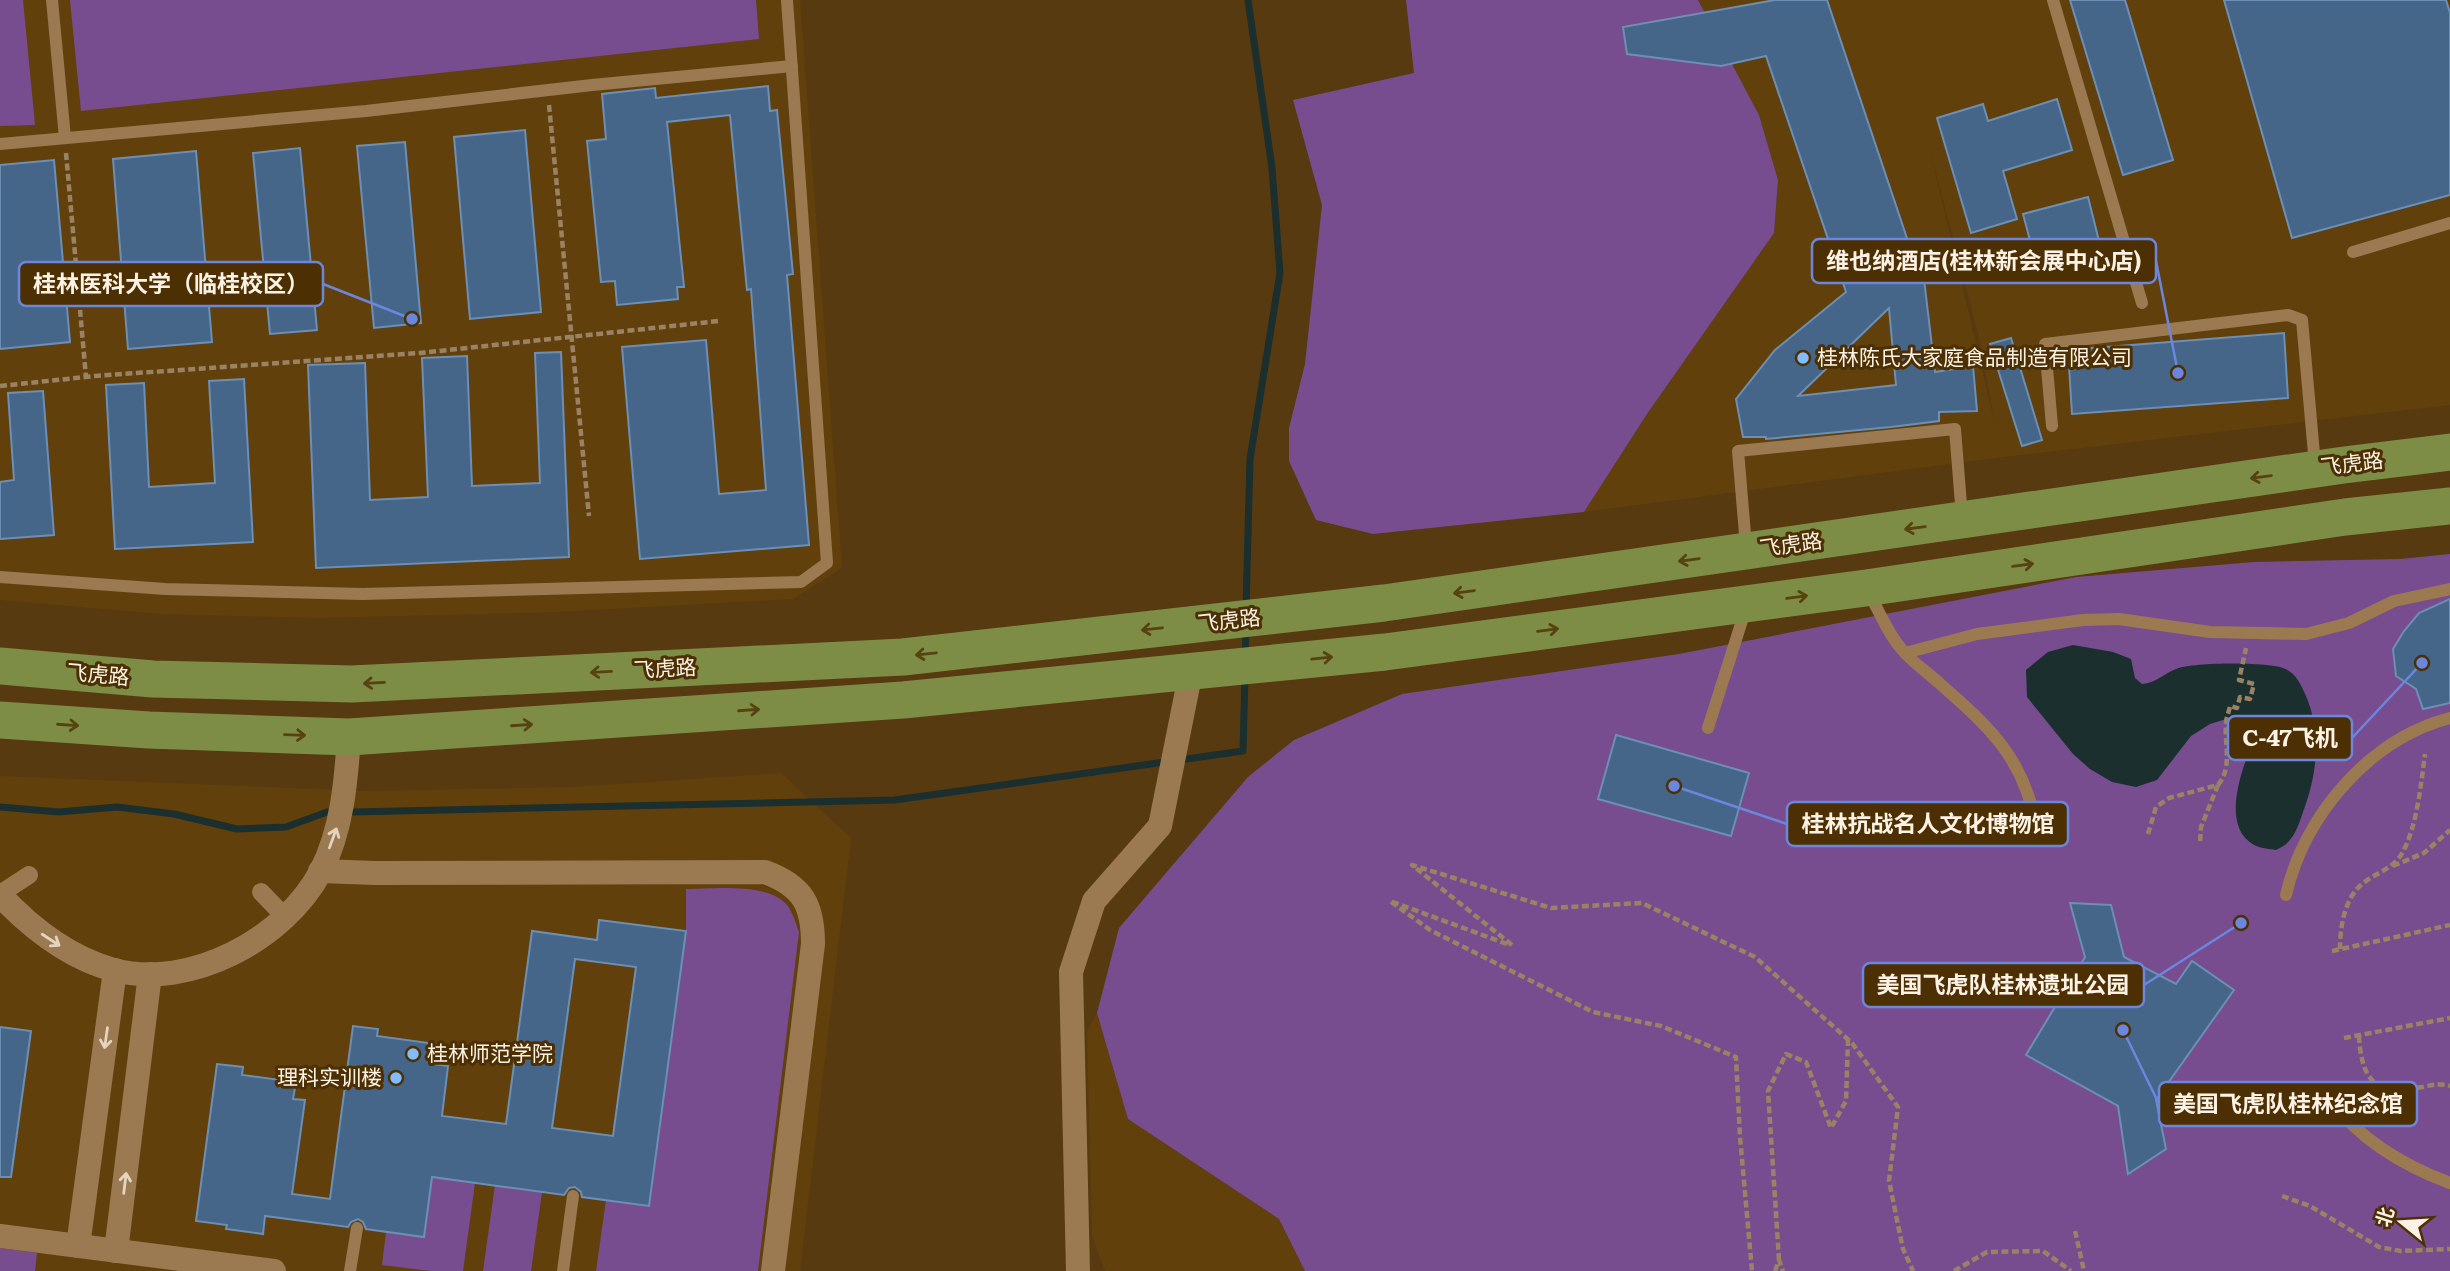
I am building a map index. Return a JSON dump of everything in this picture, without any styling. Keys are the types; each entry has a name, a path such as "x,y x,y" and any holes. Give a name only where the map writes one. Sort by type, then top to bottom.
{"main road":[{"name":"飞虎路","path":"0,666 153,679 352,684 902,657 1384,603 2315,469 2450,452"},
{"path":"0,720 149,730 349,737 902,700 1385,652 1866,588 2345,517 2450,506"}],"street":[{"path":"1078,1271 1071,972 1094,901 1160,826 1191,671"},
{"path":"29,875 0,894 25,921 84,959 115,970 150,974 222,959 262,937 285,917 320,871 337,827 346,778 349,737"},
{"path":"320,871 765,872 793,886 811,909 813,944 773,1271"},
{"path":"261,892 285,917"},
{"path":"78,1246 115,970"},
{"path":"116,1251 150,974"},
{"path":"0,1236 274,1271"}],"lane":[{"path":"52,0 65,138"},
{"path":"0,576 166,589 363,594 801,582 827,563 787,0"},
{"path":"2053,0 2142,303"},
{"path":"0,144 366,111 792,66"},
{"path":"2353,252 2450,223"},
{"path":"2052,426 2045,344 2288,315 2302,320 2315,469"},
{"path":"1746,552 1738,451 1955,429 1962,521"},
{"path":"1866,588 1889,632 1905,653 1981,720 2010,753 2032,804 2036,826"},
{"path":"1905,653 1977,634 2083,620 2119,619 2210,632 2306,634 2349,623 2394,601 2450,589"},
{"path":"1707,728 1748,604"},
{"path":"2286,895 2299,856 2312,829 2347,782 2368,762 2392,745 2417,730 2450,718"},
{"path":"2332,1102 2377,1146 2401,1162 2450,1183"},
{"path":"563,1271 573,1196"},
{"path":"350,1271 357,1228"}],"path":[{"path":"548,90 589,516"},
{"path":"65,138 86,377"},
{"path":"0,386 86,377 420,353 719,321"},
{"path":"2200,843 2201,827 2218,785 2224,778 2228,743 2225,726 2230,706 2237,708 2241,697 2250,699 2254,684 2239,680 2249,634"},
{"path":"2392,866 2401,855 2410,832 2425,754"},
{"path":"2148,834 2156,807 2169,798 2218,785"},
{"path":"2340,949 2340,926 2350,900 2361,885 2392,866 2424,853 2450,830"},
{"path":"1752,1271 1736,1057 1661,1026 1593,1012 1430,930 1390,901 1512,945 1412,866 1551,908 1642,904 1755,957 1848,1040 1898,1107 1889,1181 1903,1249 1913,1271"},
{"path":"2332,951 2450,925"},
{"path":"2344,1038 2450,1018"},
{"path":"2359,1036 2361,1062 2368,1077 2381,1087 2396,1090 2432,1084 2450,1086"},
{"path":"1783,1271 1779,1260 1768,1091 1786,1054 1805,1062 1831,1128 1846,1101 1848,1040"},
{"path":"2282,1196 2310,1206 2390,1251 2450,1249"},
{"path":"2075,1231 2084,1271"},
{"path":"1954,1271 1987,1252 2043,1251 2071,1271"},
{"path":"1775,1271 1779,1260"}],"shaded area":[{"path":"0,0 800,0 842,568 793,599 557,612 318,618 163,614 0,600"},
{"path":"0,0 23,0 35,125 0,126"},
{"path":"70,0 756,0 759,39 81,111"},
{"path":"1406,0 1698,0 1759,115 1778,180 1774,233 1647,414 1584,512 1373,534 1316,520 1289,461 1289,428 1305,364 1322,205 1293,100 1414,73"},
{"path":"1698,0 2450,0 2450,405 2003,457 1584,512 1647,414 1774,233 1778,180 1759,115","holes":["1930,150 1979,337 1996,428"]},
{"path":"2450,554 2450,1271 1305,1271 1279,1219 1128,1119 1097,1013 1119,928 1248,777 1294,740 1402,694 1679,654 2076,577 2254,562 2400,559"},
{"name":"桂林师范学院","path":"781,773 851,838 800,1271 0,1271 0,776 365,791 574,787"},
{"path":"740,888 768,893 788,906 799,932 758,1271 596,1271 606,1200 686,931 686,889"},
{"path":"1097,1013 1128,1119 1279,1219 1305,1271 1105,1271 1092,1235 1087,1032"},
{"path":"432,1177 475,1183 463,1271 431,1271 382,1265 386,1232 424,1236"},
{"path":"495,1185 542,1192 531,1271 483,1271"},
{"path":"0,1248 37,1253 35,1271 0,1271"}],"water":[{"path":"2073,645 2113,652 2131,659 2135,678 2142,684 2176,669 2198,665 2274,666 2295,676 2311,710 2316,754 2308,798 2298,827 2288,842 2276,850 2259,847 2245,837 2239,828 2236,816 2237,791 2252,734 2250,725 2233,717 2210,724 2191,736 2157,780 2136,787 2112,782 2090,769 2073,754 2027,697 2026,670 2048,652"}],"building":[{"path":"1775,0 1827,0 1921,280 1924,279 1935,372 1973,366 1977,411 1939,412 1939,421 1891,427 1766,439 1743,437 1736,399 1775,350 1846,292 1766,56 1721,66 1627,54 1623,27","holes":["1889,308 1896,385 1798,396"]},
{"path":"2070,0 2125,0 2173,160 2123,175"},
{"path":"2224,0 2446,0 2450,13 2450,195 2292,238"},
{"path":"768,86 770,111 777,110 793,274 787,275 809,545 640,559 622,347 706,340 719,494 766,490 751,289 747,290 730,115 667,122 684,287 677,287 678,299 617,305 615,281 601,282 587,141 606,139 602,94 655,88 656,98"},
{"path":"2057,99 2072,150 2003,171 2017,219 1971,233 1937,118 1983,104 1988,121"},
{"path":"525,130 541,312 470,319 454,137"},
{"path":"405,142 421,323 374,328 357,146"},
{"path":"300,148 317,330 270,334 253,153"},
{"path":"196,151 212,342 128,349 113,159"},
{"path":"54,160 70,342 0,349 0,165"},
{"path":"2088,197 2100,245 2036,263 2023,214"},
{"path":"2284,333 2288,398 2072,414 2068,350"},
{"path":"2011,338 2042,440 2022,446 1990,344"},
{"path":"561,352 569,557 316,568 308,365 365,363 370,500 428,497 422,358 467,356 472,486 540,483 535,353"},
{"path":"244,379 253,542 115,549 106,385 144,383 149,487 215,483 209,381"},
{"path":"43,391 54,535 0,539 0,482 14,480 8,393"},
{"path":"2450,599 2450,703 2423,709 2416,689 2396,676 2393,649 2419,613"},
{"path":"1616,735 1749,773 1731,836 1598,799"},
{"path":"2070,903 2111,905 2124,957 2176,984 2192,961 2234,990 2156,1100 2166,1149 2128,1174 2118,1106 2026,1055 2085,957"},
{"name":"理科实训楼","path":"599,920 686,931 649,1206 582,1197 575,1187 569,1188 564,1195 432,1177 424,1237 366,1229 358,1219 348,1227 265,1216 263,1234 226,1229 227,1225 196,1221 217,1064 243,1067 242,1075 296,1082 293,1099 305,1100 292,1194 330,1199 353,1026 378,1029 377,1036 436,1044 433,1064 448,1066 442,1116 506,1124 532,931 597,940","holes":["575,959 636,967 613,1136 552,1128"]},
{"path":"0,1027 31,1031 11,1177 0,1177"}],"waterway":[{"path":"1246,608 1250,459 1280,273 1272,168 1248,0"},
{"path":"1245,657 1246,630"},
{"path":"353,812 895,800 1243,751 1245,676"},
{"path":"0,807 59,812 117,807 174,814 237,829 286,827 327,812"}],"place":[{"name":"桂林医科大学（临桂校区）","path":"412,319"},
{"name":"桂林陈氏大家庭食品制造有限公司","path":"1803,358"},
{"name":"维也纳酒店(桂林新会展中心店)","path":"2178,373"},
{"name":"C-47飞机","path":"2422,663"},
{"name":"桂林抗战名人文化博物馆","path":"1674,786"},
{"name":"美国飞虎队桂林遗址公园","path":"2241,923"},
{"name":"美国飞虎队桂林纪念馆","path":"2123,1030"},
{"name":"桂林师范学院","path":"413,1054"},
{"name":"理科实训楼","path":"396,1078"}]}
